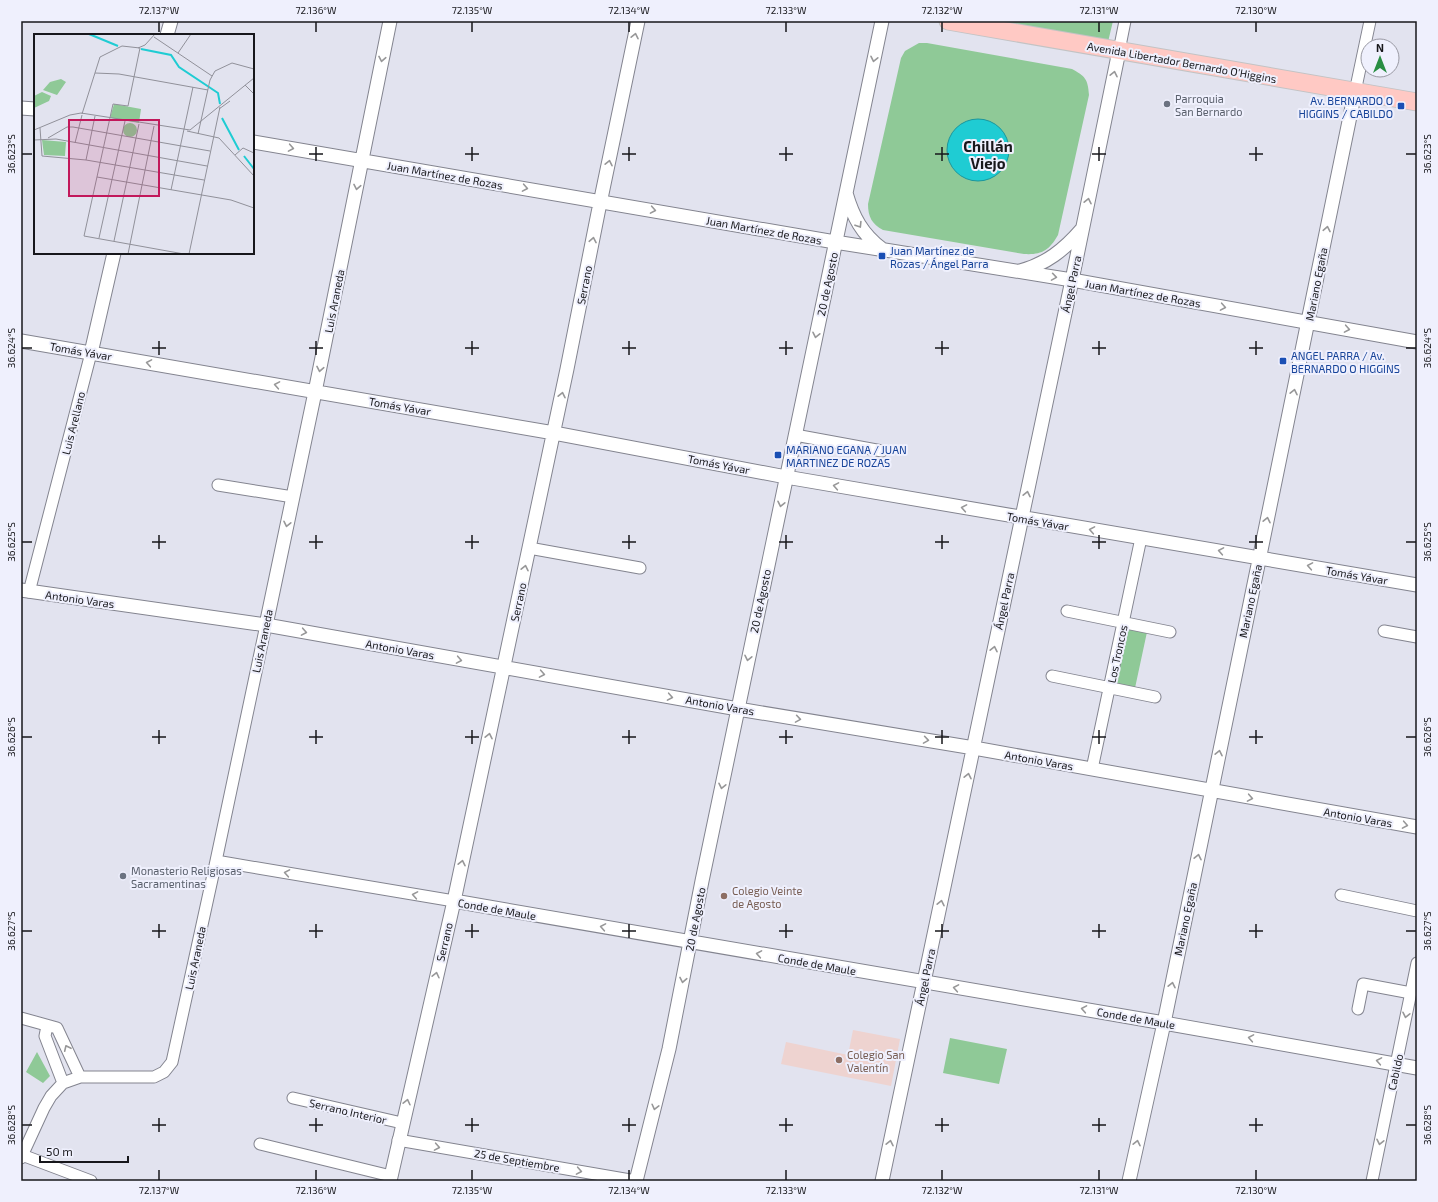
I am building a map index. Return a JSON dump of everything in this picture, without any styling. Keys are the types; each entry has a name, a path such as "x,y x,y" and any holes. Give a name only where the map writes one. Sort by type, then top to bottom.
{"main road":[{"name":"Avenida Libertador Bernardo O'Higgins","path":"948,21 1417,102"}],"street":[{"path":"167,34 171,21"},
{"name":"Luis Araneda","path":"22,1157 44,1108 51,1096 63,1083 80,1077 154,1077 164,1072 168,1068 174,1056 315,392 390,21"},
{"name":"Serrano","path":"390,1178 454,901 554,433 600,201 638,21"},
{"name":"20 de Agosto","path":"636,1181 669,1049 786,477 882,21"},
{"name":"Ángel Parra","path":"882,1181 1083,228 1125,21"},
{"name":"Mariano Egaña","path":"1129,1181 1164,1023 1370,21"},
{"path":"21,108 34,109"},
{"name":"Juan Martínez de Rozas","path":"254,142 835,242 1072,280 1417,342"},
{"path":"846,193 853,215 859,225 870,239 883,250"},
{"path":"1018,272 1044,263 1055,256 1065,248 1083,228"},
{"name":"Luis Arellano","path":"25,591 91,353 114,254"},
{"name":"Tomás Yávar","path":"21,341 554,433 786,477 1417,585"},
{"path":"795,435 882,451"},
{"path":"218,485 293,496"},
{"name":"Los Troncos","path":"1092,769 1141,538"},
{"path":"529,548 640,568"},
{"name":"Antonio Varas","path":"25,591 266,625 738,709 974,748 1417,827"},
{"path":"1067,611 1170,632"},
{"path":"1384,631 1417,637"},
{"path":"1052,676 1155,697"},
{"name":"Conde de Maule","path":"216,861 1164,1023 1417,1068"},
{"path":"1341,895 1417,911"},
{"name":"Cabildo","path":"1372,1181 1417,963"},
{"path":"1358,1009 1363,984 1411,993"},
{"path":"21,1018 57,1028 80,1077"},
{"path":"48,1026 45,1036 63,1083"},
{"name":"Serrano Interior","path":"293,1098 402,1123"},
{"name":"25 de Septiembre","path":"398,1140 636,1181"},
{"path":"260,1144 390,1178"},
{"path":"22,1157 91,1181"}],"shaded area":[{"name":"Colegio San Valentín","path":"853,1030 900,1039 891,1086 781,1064 786,1042 848,1055"}],"green space":[{"path":"983,21 1113,21 1108,42"},
{"path":"919,43 927,43 1072,69 1083,76 1087,82 1089,95 1058,235 1051,245 1044,251 1035,254 1024,254 883,230 871,220 868,204 901,58 905,51"},
{"path":"1128,629 1147,632 1135,688 1116,684"},
{"path":"950,1038 1007,1049 999,1084 943,1073"},
{"path":"37,1052 50,1076 43,1083 26,1072"}],"water":[{"path":"972,119 984,119 1000,128 1007,138 1009,150 1007,162 1000,172 984,181 972,181 961,176 952,167 947,156 947,144 952,133 961,124"}],"place":[{"name":"Parroquia San Bernardo","path":"1167,104"},
{"name":"Av. BERNARDO O HIGGINS / CABILDO","path":"1401,106"},
{"name":"Juan Martínez de Rozas / Ángel Parra","path":"882,256"},
{"name":"ANGEL PARRA / Av. BERNARDO O HIGGINS","path":"1283,361"},
{"name":"MARIANO EGANA / JUAN MARTINEZ DE ROZAS","path":"778,455"},
{"name":"Monasterio Religiosas Sacramentinas","path":"123,876"},
{"name":"Colegio Veinte de Agosto","path":"724,896"},
{"name":"Colegio San Valentín","path":"839,1060"}],"district":[{"name":"Chillán Viejo","path":"988,154"}]}
